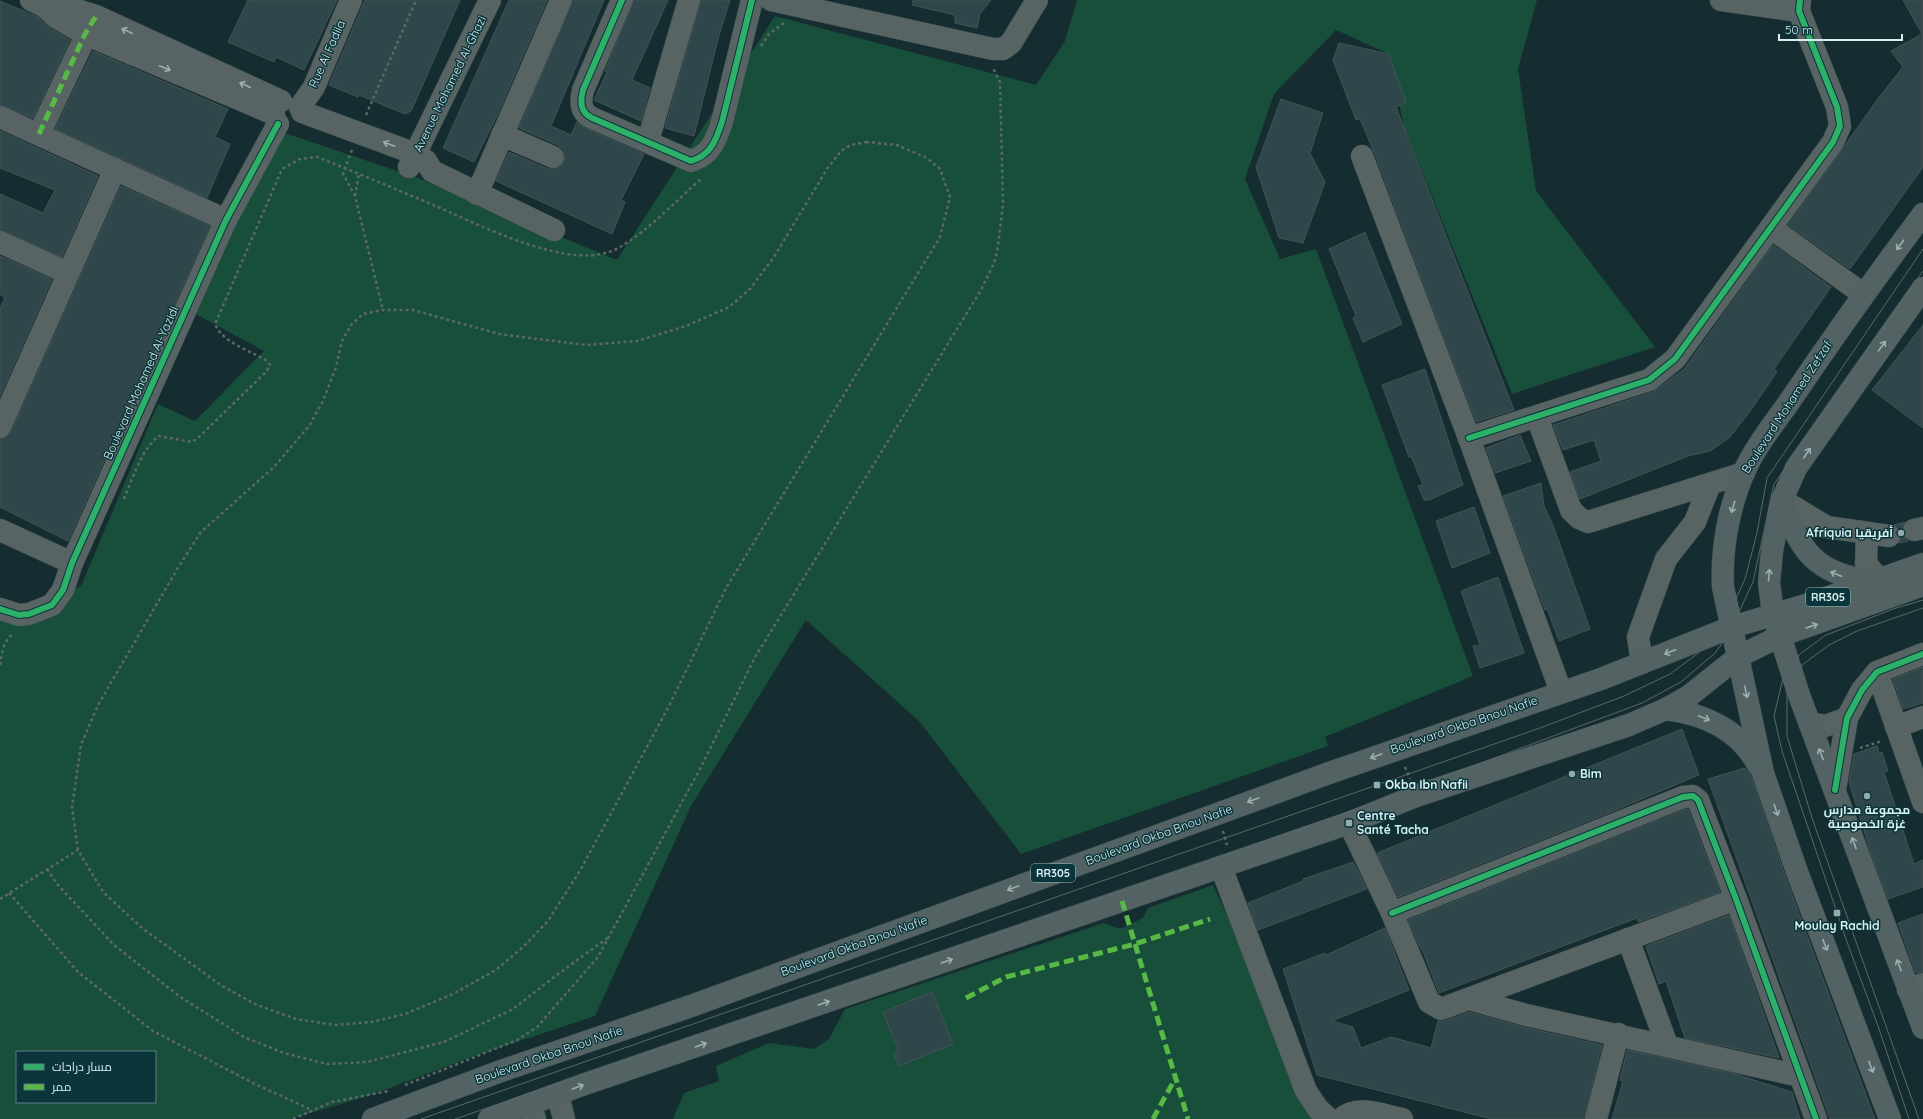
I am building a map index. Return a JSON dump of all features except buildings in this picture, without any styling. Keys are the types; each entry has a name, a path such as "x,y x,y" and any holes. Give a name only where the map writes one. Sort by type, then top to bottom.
{"main road":[{"name":"Boulevard Mohamed Zefzaf","path":"1763,773 1723,586 1722,567 1731,512 1744,473 1759,447 1863,294 1923,214"},
{"path":"1923,288 1796,468 1782,500 1772,551 1769,583 1773,614 1810,723 1835,790 1916,987 1923,1028"},
{"path":"1782,500 1800,543 1814,559 1831,572 1849,578 1877,581"},
{"name":"Boulevard Okba Bnou Nafie","path":"373,1119 500,1071 698,1003 1217,813 1399,748 1601,679 1732,627 1877,581 1923,564"},
{"path":"1691,644 1700,637 1715,619 1719,609 1723,586"},
{"name":"RR305","path":"489,1119 532,1112 558,1094 1349,823 1416,796 1629,725 1666,708 1707,683 1738,657 1780,636 1923,586"},
{"path":"1666,708 1687,712 1706,718 1725,728 1741,741 1754,757 1763,773 1796,869 1890,1119"}],"street":[{"name":"Rue Al Fadila","path":"289,113 314,87 351,0"},
{"name":"Avenue Mohamed Al-Ghazi","path":"412,161 490,0"},
{"path":"477,194 561,0"},
{"path":"622,0 583,90 582,107 585,115 648,141 691,161 706,154 716,138 722,122 752,0"},
{"path":"648,141 689,0"},
{"path":"770,0 993,49 1003,49 1011,43 1037,0"},
{"path":"1469,438 1649,380 1662,372 1675,359 1833,142 1840,126 1837,108 1800,6 1721,0"},
{"path":"37,3 64,6 91,25 289,113 412,161 421,172 432,171 554,230"},
{"path":"38,134 91,25"},
{"name":"Boulevard Mohamed Al-Yazidi","path":"0,609 19,615 29,614 52,605 63,590 72,563 226,220 289,113"},
{"path":"0,117 226,220"},
{"path":"502,135 553,157"},
{"path":"1362,156 1469,438 1561,692"},
{"path":"0,427 115,170"},
{"path":"1771,228 1863,294"},
{"path":"0,242 68,273"},
{"path":"1537,417 1571,510 1579,518 1588,522 1744,473"},
{"path":"1642,663 1638,637 1666,559 1695,522 1710,484"},
{"path":"1782,500 1827,527 1889,536"},
{"path":"0,530 72,563"},
{"path":"1867,533 1866,564 1877,581"},
{"path":"1835,790 1847,718 1862,690 1877,672 1923,654"},
{"path":"1877,672 1897,731 1922,794"},
{"path":"1810,723 1825,726 1847,718"},
{"path":"1897,731 1923,718"},
{"path":"1392,912 1683,797 1693,796 1698,800 1736,899 1816,1119"},
{"path":"1349,823 1392,912 1428,1002 1442,1009 1736,899"},
{"path":"1227,865 1306,1091 1318,1109 1329,1119"},
{"path":"1628,939 1667,1046"},
{"path":"1469,998 1526,1015 1618,1034 1800,1076"},
{"path":"1596,1119 1618,1034"},
{"path":"558,1094 564,1119"},
{"path":"1341,1119 1347,1114 1361,1110 1402,1119"}],"path":[{"path":"383,310 355,196 343,174 416,0"},
{"path":"758,50 769,34 784,23 790,23"},
{"path":"404,1085 517,1040 537,1027 598,957 701,767 754,659 981,290 994,263 1003,205 1000,82 995,70 991,67"},
{"path":"866,142 897,145 927,158 940,169 950,197 940,236 726,588 669,706 581,869 548,922 523,947 496,970 453,994 405,1014 372,1022 335,1025 296,1019 258,1005 222,986 142,928 103,892 78,850 72,807 81,745 98,705 179,566 201,532 274,467 309,426 323,401 336,367 342,341 351,325 363,314 383,310 413,310 499,334 586,345 637,341 686,326 729,307 750,289 774,257 827,169 841,151 851,145 866,142"},
{"path":"122,503 145,453 153,440 159,436 192,442 266,372 270,365 266,360 225,338 217,331 215,324 282,169 300,159 317,157 512,239 562,254 586,256 610,252 632,240 705,175"},
{"path":"355,196 359,174"},
{"path":"0,665 4,646 9,637 15,632"},
{"path":"1841,755 1897,731"},
{"path":"1399,748 1416,796"},
{"path":"1217,813 1227,865"},
{"path":"0,899 78,850"},
{"path":"47,869 57,884 114,945 179,996 244,1037 284,1053 327,1064 367,1062 444,1042 513,1009 610,936"},
{"path":"9,893 78,972 153,1031 254,1084 313,1110"},
{"path":"293,1119 332,1102 397,1088"}],"green space":[{"path":"1077,0 1537,0 1518,69 1536,191 1655,347 1512,394 1404,127 1389,54 1336,30 1274,94 1245,179 1280,259 1316,249 1473,676 1325,737 1328,746 1021,854 920,722 806,620 691,806 595,1016 466,1059 374,1094 291,1119 0,1119 0,615 81,586 158,404 195,421 264,351 196,314 273,129 418,178 617,260 775,16 1036,85 1065,41"},
{"path":"1213,885 1320,1119 673,1119 684,1093 719,1081 716,1066 769,1043 814,1049 829,1039 845,1009 1104,923 1120,929 1143,918 1148,908"}],"tram line":[{"path":"421,1119 1540,728 1624,696 1670,674 1697,654 1713,639 1729,614 1745,579 1757,533 1767,478 1923,249"},
{"path":"455,1119 1172,874 1379,801 1642,703 1681,682 1715,653 1732,627 1753,582 1774,484 1923,271"},
{"path":"1909,1119 1782,751 1774,716 1783,678 1800,654 1826,635 1896,608 1923,600"},
{"path":"1919,1119 1812,818 1787,736 1787,692 1802,665 1829,645 1857,631 1923,608"}],"marked path":[{"path":"39,134 85,34 96,16"},
{"path":"1122,901 1188,1119"},
{"path":"966,998 1006,977 1135,944 1210,919"},
{"path":"1153,1119 1176,1077"}],"cycle path":[{"path":"622,0 583,90 581,99 583,110 592,118 691,161 708,151 715,141 722,122 752,0"},
{"path":"1469,438 1649,380 1675,359 1833,142 1840,126 1837,107 1799,11 1800,0"},
{"path":"0,609 19,615 29,614 52,605 63,590 72,563 226,220 278,124"},
{"path":"1835,790 1847,718 1862,690 1877,672 1923,654"},
{"path":"1392,913 1683,797 1693,796 1698,800 1736,899 1816,1119"}],"place":[{"name":"Afriquia أفريقيا","path":"1901,533"},
{"name":"Bim","path":"1572,774"},
{"name":"Okba Ibn Nafii","path":"1377,785"},
{"name":"مجموعة مدارس غزة الخصوصية","path":"1867,796"},
{"name":"Centre Santé Tacha","path":"1349,823"},
{"name":"Moulay Rachid","path":"1837,913"}]}
